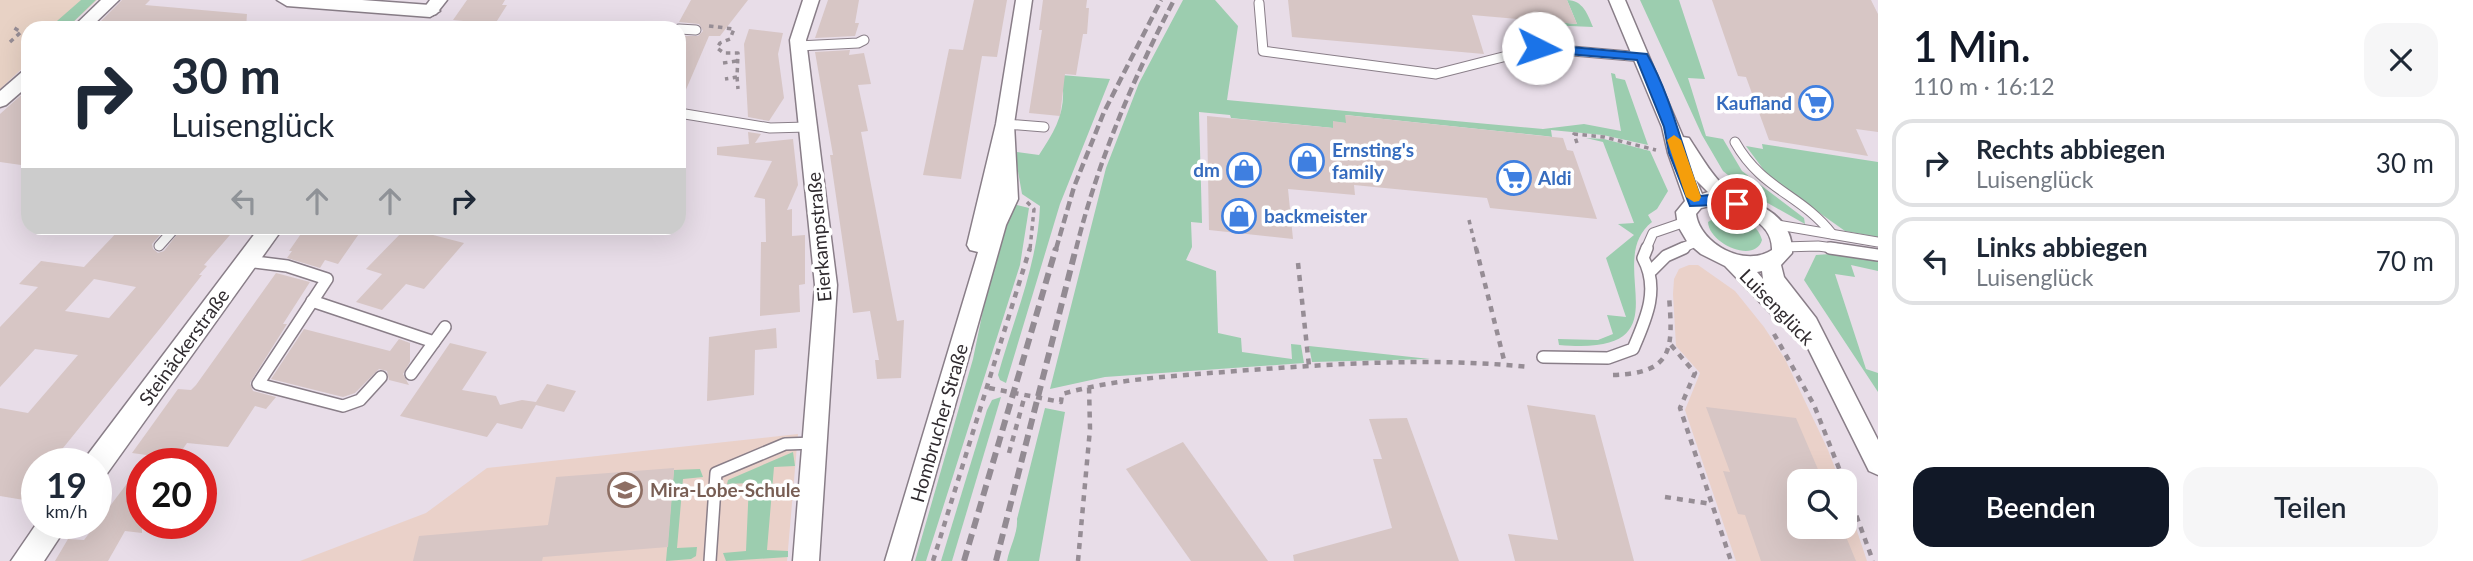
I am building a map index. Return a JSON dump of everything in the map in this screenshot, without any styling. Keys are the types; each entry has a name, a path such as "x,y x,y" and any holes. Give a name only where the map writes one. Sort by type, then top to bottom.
{"street":[{"path":"88,21 111,0"},
{"path":"287,0 435,6"},
{"name":"Eierkampstraße","path":"806,561 826,285 797,40 811,0"},
{"name":"Hombrucher Straße","path":"979,285 976,250 1005,124 1024,0"},
{"path":"1617,0 1671,127 1704,176 1727,201"},
{"path":"423,21 435,6"},
{"path":"0,101 21,82"},
{"name":"Hombrucher Straße","path":"898,561 996,225 1007,199 1005,124"},
{"path":"1671,127 1676,153 1695,202"},
{"path":"1685,222 1686,212 1695,202 1710,199 1727,201 1750,209 1772,224"},
{"name":"Luisenglück","path":"1685,222 1698,241 1733,261 1821,353"},
{"name":"Luisenglück","path":"1772,224 1779,234 1774,279 1808,324 1878,464"},
{"name":"Steinäckerstraße","path":"109,448 266,235"},
{"name":"Luisenglück","path":"1733,261 1755,264 1777,255"},
{"path":"26,561 42,539"}],"lane":[{"path":"1259,3 1264,51 1436,74 1538,48 1642,57"},
{"path":"686,29 696,30"},
{"path":"798,47 839,45 864,40"},
{"path":"686,114 770,128 807,127"},
{"path":"1005,124 1044,127"},
{"path":"1735,142 1742,159 1758,178 1823,220 1832,234"},
{"path":"1543,357 1608,358 1633,349 1650,312 1652,270 1643,258 1653,233 1685,222"},
{"path":"1772,224 1878,242"},
{"path":"159,246 169,235"},
{"path":"1652,270 1666,256 1698,241"},
{"name":"Luisenglück","path":"1777,255 1818,246 1878,255"},
{"path":"247,261 287,266 327,279 258,384 343,407 353,406 363,400 381,377"},
{"path":"312,301 434,342"},
{"path":"411,374 445,327"},
{"path":"710,561 716,473 785,444 815,443"}],"path":[{"path":"10,26 21,32 10,42"},
{"path":"696,30 704,26 734,29 730,39 717,48 724,53 737,53 738,89"},
{"path":"723,63 737,61"},
{"path":"725,79 737,77"},
{"path":"1577,143 1574,134 1604,137 1643,148"},
{"path":"933,561 989,388 1030,249 1034,209 1027,202 1007,199"},
{"path":"1469,220 1505,364"},
{"path":"1298,263 1309,366"},
{"path":"1769,326 1789,356 1838,469"},
{"path":"1671,345 1695,373 1680,408 1731,561"},
{"path":"989,388 1061,402 1062,394 1089,386 1149,378 1309,366 1505,364 1546,369 1543,357"},
{"path":"1078,561 1090,429 1089,386"},
{"path":"1009,453 1025,395"},
{"path":"1665,497 1713,504"},
{"path":"1857,519 1872,561"}],"shaded area":[{"path":"0,0 97,0 74,21 21,21 21,70 0,89"},
{"path":"1698,265 1735,291 1785,359 1828,450 1835,469 1787,469 1787,539 1857,539 1857,531 1867,561 1736,561 1685,410 1700,373 1676,346 1673,294 1674,279 1679,269"},
{"name":"Mira-Lobe-Schule","path":"798,434 787,561 300,561 426,513 487,468"}],"green space":[{"path":"81,0 96,0 74,21 57,21"},
{"path":"1183,0 1215,0 1238,26 1227,100 1543,129 1584,124 1621,131 1611,73 1615,74 1616,78 1625,80 1648,145 1603,135 1551,130 1552,137 1346,115 1346,123 1333,122 1333,128 1231,118 1230,115 1199,112 1202,223 1191,222 1192,247 1186,260 1216,271 1218,333 1241,338 1242,352 1292,359 1291,344 1301,345 1304,363 1105,377 1050,389 1106,168 1139,83"},
{"path":"1567,0 1581,5 1593,27 1547,25 1545,21 1577,24"},
{"path":"1640,0 1679,0 1705,79 1688,78 1706,136 1723,139 1742,171 1804,218 1805,224 1750,193 1723,171 1702,135"},
{"path":"1061,75 1110,79 1060,204 1006,383 1000,380 998,375 1030,270 1040,206 1022,194 1017,152 1039,155 1051,136 1062,108"},
{"path":"1586,138 1604,139 1650,151 1668,191 1657,209 1648,215 1652,222 1639,240 1634,260 1636,303 1633,322 1622,337 1599,345 1559,345 1558,339 1598,340 1613,334 1607,315 1626,317 1606,258 1634,235 1618,224 1634,223 1603,142"},
{"path":"1762,144 1878,162 1878,237 1845,231 1769,177 1746,146 1763,149"},
{"path":"1013,204 1029,208 1020,265 926,561 915,561 973,359 993,262"},
{"path":"1721,214 1741,218 1752,224 1762,240 1758,247 1742,251 1724,244 1716,237 1708,222"},
{"path":"1830,254 1878,260 1878,271 1851,265 1855,277 1835,274 1866,369 1878,373 1878,392 1804,280 1816,255"},
{"path":"1309,346 1430,359 1312,362"},
{"path":"1001,397 952,561 941,561 987,410 992,400"},
{"path":"1045,408 1065,412 1039,561 1007,561 1015,534"},
{"path":"793,452 795,466 774,467 767,550 788,551 788,557 726,561 723,553 746,551 749,483 727,484 728,480"},
{"path":"700,469 703,477 683,479 677,548 697,547 696,556 691,559 666,561 674,470"}],"building":[{"path":"122,0 150,0 145,5 247,14 246,21 101,21"},
{"path":"467,0 505,0 502,5 507,5 497,21 453,20"},
{"path":"691,0 748,0 720,36 709,36 686,90 686,36 698,36 703,31 699,24 680,21"},
{"path":"828,0 859,0 855,23 859,23 855,36 815,38"},
{"path":"974,0 1007,0 997,57 982,56 961,179 923,175 949,49 963,50"},
{"path":"1043,0 1087,0 1086,8 1089,8 1087,34 1083,34 1076,75 1065,74 1060,116 1029,113 1042,30 1039,30"},
{"path":"1288,0 1567,0 1577,24 1472,15 1484,54 1292,37"},
{"name":"Kaufland","path":"1712,0 1871,0 1878,14 1878,132 1856,129 1868,156 1769,140 1746,77 1738,76"},
{"path":"749,29 783,33 778,54 784,98 769,121 748,117 744,44"},
{"path":"850,50 849,55 864,53 871,84 858,85 868,131 861,132 897,321 904,320 901,378 877,379 875,360 879,360 870,311 853,313 830,155 833,155 815,52"},
{"path":"21,95 21,165 0,162 0,114"},
{"path":"1345,115 1563,138 1567,150 1573,151 1597,219 1490,208 1487,198 1354,185 1355,195 1288,189 1293,239 1209,230 1207,116 1333,128 1333,121 1346,123"},
{"path":"748,132 761,134 755,143 793,139 798,185 787,210 792,209 792,236 805,235 805,284 799,285 800,312 760,316 761,242 766,242 765,199 754,197 772,161 717,155 717,147 749,144"},
{"path":"114,235 160,235 152,244 158,253 164,251 177,235 230,235 204,265 207,266 199,275 202,275 63,448 21,448 21,500 0,496 0,408 28,413 78,355 35,349 0,387 0,327 38,287 19,284 41,261 84,267","holes":["94,279 136,287 109,318 65,311"]},
{"path":"300,235 358,235 338,264 325,260 320,268 287,258 292,251 289,251"},
{"path":"399,235 433,235 464,243 424,289 406,284 382,310 356,302 382,274 366,269"},
{"path":"276,273 310,282 250,383 253,391 276,397 266,409 255,406 228,447 187,443 184,448 136,448 178,389 191,390"},
{"path":"776,328 777,348 755,350 754,395 707,401 709,337"},
{"path":"304,329 390,351 399,339 410,343 410,362 403,374 409,385 389,380 387,371 379,369 355,393 343,397 271,379"},
{"path":"450,343 487,352 462,390 496,396 500,405 522,400 536,402 547,384 576,391 564,412 536,405 522,429 497,423 487,437 400,416"},
{"path":"1527,405 1595,415 1634,561 1515,561 1508,534 1558,540"},
{"path":"1706,407 1796,418 1818,469 1787,469 1787,539 1847,539 1856,561 1761,561 1745,515 1738,514 1723,471 1730,472"},
{"path":"1407,418 1459,561 1294,561 1293,555 1392,528 1373,459 1382,459 1369,419"},
{"path":"1183,442 1268,561 1191,561 1126,469"},
{"path":"674,468 668,547 543,557 542,561 413,561 419,536 548,525 556,477"},
{"path":"126,485 126,531 108,561 55,561 68,539 112,539 112,503"}],"railway":[{"path":"1056,249 1074,187 1104,112 1161,0"},
{"path":"1076,249 1095,184 1118,122 1174,0"},
{"path":"964,561 1056,248"},
{"path":"996,561 1076,248"}],"slow traffic":[{"path":"1674,140 1676,153 1694,197"}],"place":[{"name":"Kaufland","path":"1816,103"},
{"name":"Ernsting's family","path":"1307,161"},
{"name":"dm","path":"1244,170"},
{"name":"Aldi","path":"1514,178"},
{"name":"backmeister","path":"1239,216"},
{"name":"Mira-Lobe-Schule","path":"625,490"}],"route":[{"path":"1538,48 1642,57 1671,127 1676,153 1695,202 1718,199 1737,204"}]}
